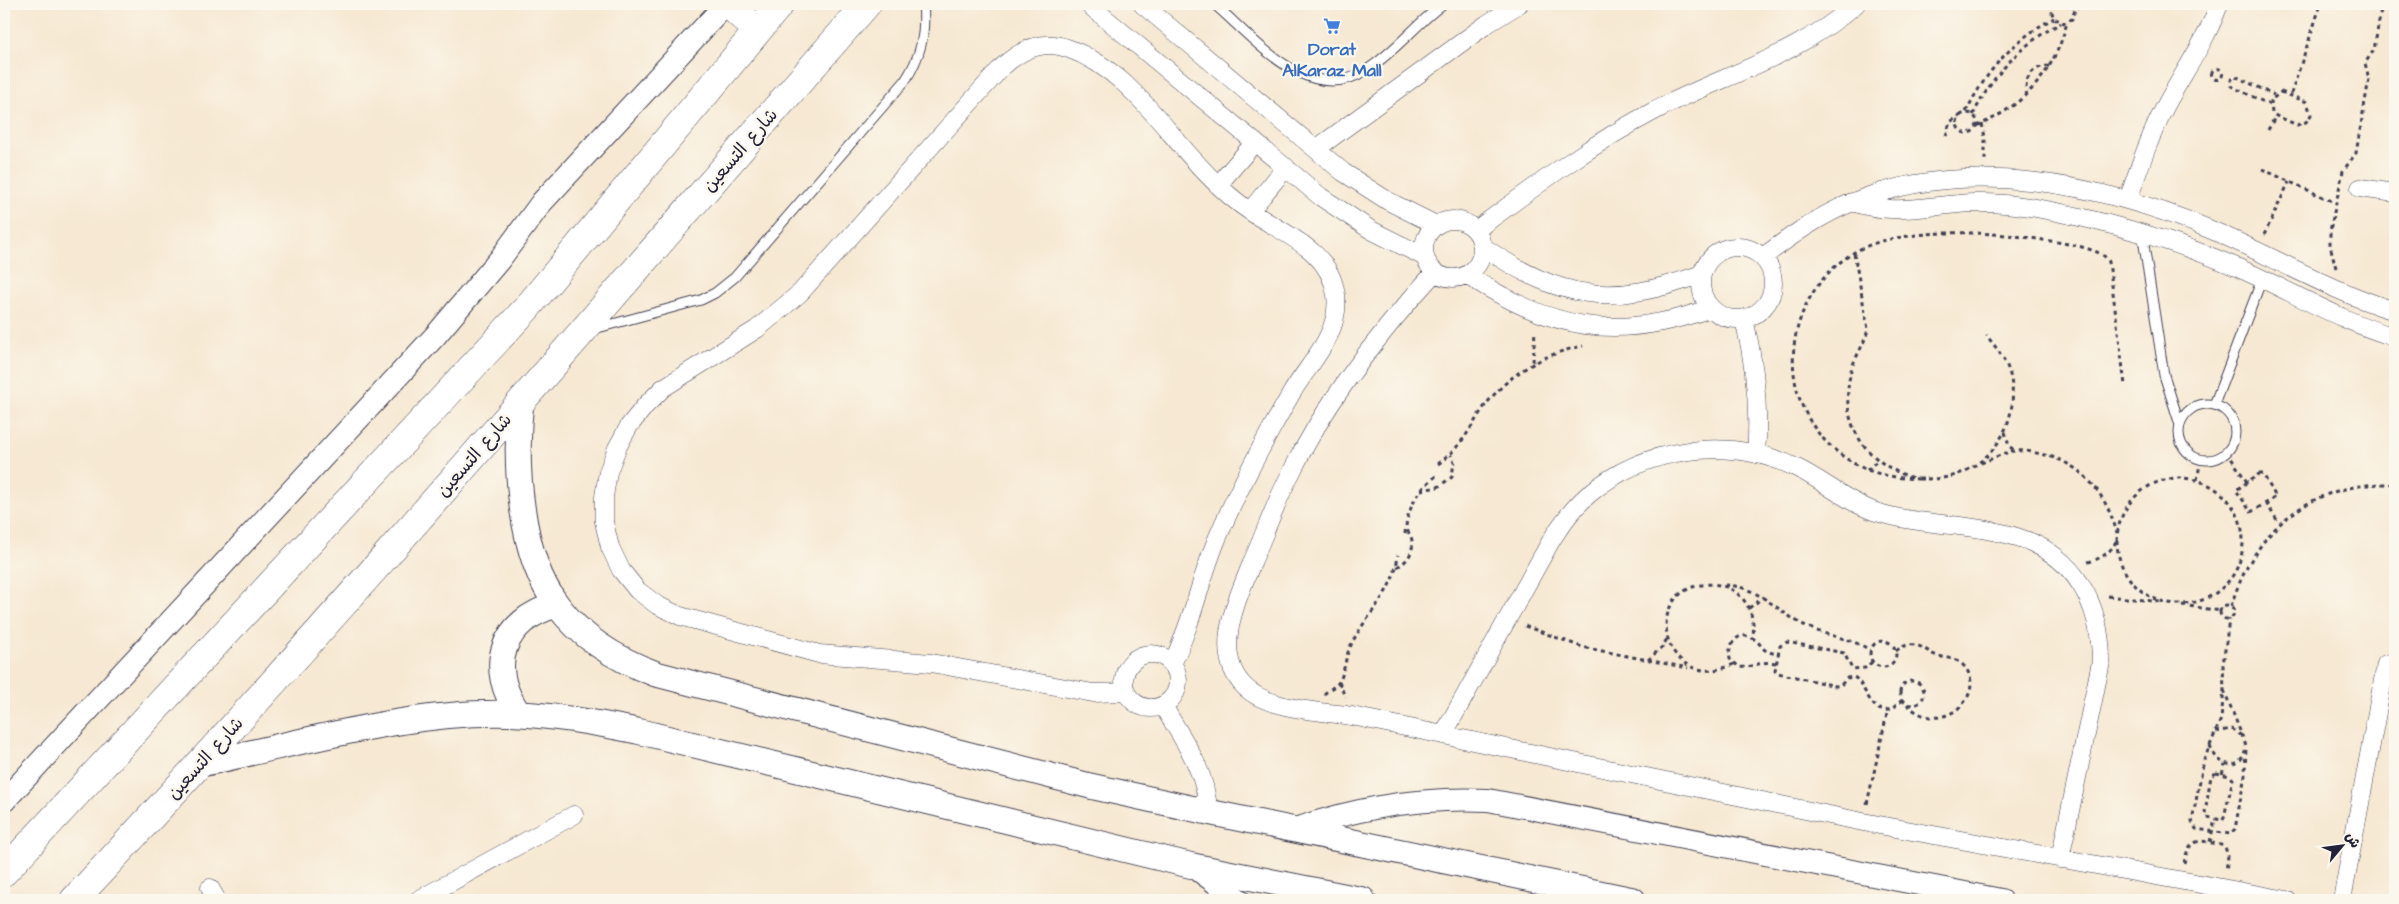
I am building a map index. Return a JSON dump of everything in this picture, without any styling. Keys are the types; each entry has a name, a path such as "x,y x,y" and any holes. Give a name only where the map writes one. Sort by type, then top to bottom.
{"main road":[{"path":"727,4 756,30"},
{"path":"4,872 526,309 756,30 780,4"},
{"name":"شارع التسعين","path":"74,900 202,764 359,588 867,4"},
{"path":"521,401 517,457 524,516 542,577 556,604 583,633 610,653 656,674 1081,783 1208,812 1633,900"},
{"path":"519,714 509,699 503,682 501,665 505,648 512,632 524,619 539,610 556,604"},
{"path":"202,764 400,722 458,716 519,714 597,723 1193,866 1363,900"}],"street":[{"path":"4,801 436,335 500,259 542,202 727,4"},
{"path":"1088,4 1286,168 1346,214 1371,230 1425,257"},
{"path":"1142,4 1316,149 1365,187 1436,224"},
{"path":"1316,149 1486,24 1519,4"},
{"path":"1479,238 1542,180 1617,131 1657,110 1780,54 1818,32 1856,4"},
{"path":"2128,200 2148,144 2166,105 2193,61 2219,4"},
{"path":"1126,692 1093,693 931,663 819,654 680,616 657,605 644,595 621,570 610,547 604,522 605,489 617,448 629,426 645,406 663,388 757,329 800,293 1001,68 1014,56 1030,48 1047,45 1064,47 1080,53 1104,69 1147,105 1218,186 1250,211 1304,244 1320,258 1330,275 1336,295 1336,316 1330,336 1273,426 1234,502 1217,540 1172,664"},
{"path":"1218,186 1255,142"},
{"path":"1250,211 1286,168"},
{"path":"1763,257 1813,222 1852,202 1912,184 1980,178 2047,184 2128,200 2201,226 2291,268 2395,311"},
{"path":"2360,188 2395,193"},
{"path":"1852,202 1887,210 1977,203 2008,205 2046,210 2142,232 2205,254 2333,313 2395,337"},
{"path":"1479,238 1481,257 1467,275 1456,278 1445,277 1435,272 1425,257 1424,245 1428,234 1436,224 1446,220 1457,220 1468,223 1479,238 1525,274 1548,284 1573,291 1598,294 1651,290 1702,274"},
{"path":"1744,247 1763,257 1770,266 1773,277 1772,294 1764,308 1744,319 1732,319 1720,315 1710,308 1704,298 1701,286 1702,274 1706,264 1722,249 1744,247"},
{"path":"2281,288 2291,268"},
{"path":"1435,272 1402,308 1341,389 1289,477 1268,524 1227,637 1228,655 1233,672 1244,687 1258,698 1274,703 1352,716 1864,822 2287,900"},
{"path":"1467,275 1515,304 1570,323 1598,327 1627,328 1656,324 1710,308"},
{"path":"1744,319 1756,380 1758,405 1756,454"},
{"path":"1443,735 1552,539 1568,516 1587,496 1609,479 1634,466 1682,451 1732,450 1756,454 1797,468 1846,498 1873,510 1901,519 2017,537 2038,546 2058,558 2074,575 2087,594 2096,616 2101,638 2100,662 2060,859"},
{"path":"1149,654 1162,656 1172,664 1177,675 1177,687 1172,698 1163,706 1153,708 1142,707 1132,701 1126,692 1124,679 1128,667 1137,658 1149,654"},
{"path":"2342,900 2386,664"},
{"path":"1163,706 1197,766 1206,792 1208,812"},
{"path":"1296,829 1377,806 1432,799 1488,800 2001,900"},
{"path":"418,900 574,815"},
{"path":"1193,866 1239,900"}],"lane":[{"path":"580,333 701,300 736,277 905,81 916,63 923,43 925,22 922,4"},
{"path":"1214,4 1297,74 1326,81 1341,81 1368,70 1443,4"},
{"path":"2142,232 2164,375 2180,425 2180,436 2184,446 2191,454 2201,459 2219,457 2232,444 2234,425 2223,409 2214,405 2203,404 2193,408 2185,415 2180,425"},
{"path":"2214,405 2262,279"}],"path":[{"path":"2055,4 2052,13 2054,18 2061,23"},
{"path":"1973,115 1991,82 2002,68 2029,42 2061,23 2067,22 2075,15 2075,9 2072,4"},
{"path":"2075,9 2082,4"},
{"path":"2291,94 2321,4"},
{"path":"2352,294 2337,271 2331,252 2330,231 2343,171 2356,153 2369,79 2365,63 2374,50 2382,4"},
{"path":"1946,136 1950,122 1966,112 1984,79 2008,50 2030,32 2054,18"},
{"path":"1961,114 1957,124 1963,132 1974,130 1977,126 2012,108 2027,96 2050,66 2061,45 2067,22"},
{"path":"2027,96 2025,86 2027,78 2033,70 2041,66 2050,66"},
{"path":"2270,105 2274,95 2281,92 2291,94 2307,102 2310,106 2309,119 2297,125 2275,117 2270,105 2231,86 2231,80 2235,76 2274,95"},
{"path":"2222,77 2231,80"},
{"path":"1966,112 1976,118 1977,126"},
{"path":"2268,130 2275,117"},
{"path":"1980,178 1986,151 1982,124"},
{"path":"2262,169 2336,203"},
{"path":"2256,251 2290,182"},
{"path":"2118,534 2105,500 2082,473 2050,456 2014,451 1978,464 1960,474 1940,479 1919,480 1892,478 1867,470 1847,459 1829,445 1815,428 1801,402 1793,365 1794,343 1798,321 1820,281 1854,253 1886,240 1968,233 2033,238 2101,252 2109,262 2126,385"},
{"path":"1854,253 1868,329 1852,369 1847,389 1848,409 1854,428 1864,446 1878,460 1897,472 1919,480"},
{"path":"1528,309 1535,332 1533,363"},
{"path":"1978,464 1994,450 2005,432 2012,412 2013,391 2010,377 2000,351 1986,335"},
{"path":"1438,464 1451,455 1466,438 1492,397 1518,372 1549,355 1583,346"},
{"path":"2005,432 2009,446 2014,451"},
{"path":"2226,452 2247,482"},
{"path":"1421,490 1438,487 1452,477 1454,462 1451,455"},
{"path":"2197,480 2201,459"},
{"path":"1867,470 1878,460"},
{"path":"2259,474 2263,474 2276,496 2266,504 2253,512 2249,512 2236,490 2259,474"},
{"path":"1405,534 1410,508 1421,490 1436,476"},
{"path":"2087,594 2165,602 2182,604 2200,601 2216,593 2229,581 2238,566 2242,549 2242,531 2237,514 2227,499 2213,488 2197,480 2170,479 2144,488 2131,501 2122,516 2117,539 2119,556 2125,572 2142,590 2165,602 2221,611"},
{"path":"2224,690 2246,746 2245,775 2234,832 2228,834 2196,829 2192,823 2204,760 2221,719 2224,690 2223,665 2229,619 2234,613 2231,606 2238,583 2262,541 2279,523 2310,502 2344,489 2395,484"},
{"path":"2266,504 2279,523"},
{"path":"1396,568 1406,561 1412,550 1412,539 1405,528"},
{"path":"2058,558 2076,564 2094,561 2109,551 2117,539"},
{"path":"1339,682 1349,648 1356,633 1386,593 1396,568 1398,555"},
{"path":"1691,668 1676,656 1667,639 1665,626 1668,612 1674,601 1684,592 1696,586 1709,584 1744,588 1764,597 1784,614 1808,628 1849,638 1870,650"},
{"path":"1722,586 1733,590 1749,608 1754,628 1753,638"},
{"path":"1749,608 1764,597"},
{"path":"2229,619 2223,618 2221,611 2224,606 2231,606"},
{"path":"1508,618 1541,634 1582,647 1706,672 1720,671 1734,664"},
{"path":"1776,663 1764,661 1745,668 1734,664 1728,653 1729,646 1739,637 1753,638 1765,652 1778,654"},
{"path":"1647,660 1662,647 1667,639"},
{"path":"1886,640 1894,646 1896,651 1895,661 1886,667 1881,668 1872,662 1870,650 1876,642 1886,640"},
{"path":"1872,662 1861,670 1852,669 1844,653 1787,642 1780,646 1775,670 1778,673 1836,686 1841,685 1847,678 1854,677 1859,681 1870,703 1888,709"},
{"path":"1896,651 1907,645 1919,645 1934,655 1957,659 1967,669 1969,675 1967,697 1958,710 1943,718 1926,717 1918,714 1902,700 1900,695 1902,686 1910,681 1920,683 1924,692 1923,697 1916,704 1906,703"},
{"path":"1864,822 1888,709 1902,700"},
{"path":"2216,732 2232,730 2244,738"},
{"path":"2210,746 2212,755 2218,761 2225,764 2233,764 2240,760 2246,746"},
{"path":"2222,774 2225,764"},
{"path":"2212,774 2230,776 2232,780 2224,817 2222,820 2215,819 2205,814 2212,774"},
{"path":"2210,842 2215,819"},
{"path":"2180,881 2188,846 2195,841 2210,842 2221,845 2227,851 2224,889"}],"place":[{"name":"Dorat AlKaraz Mall","path":"1332,26"}]}
